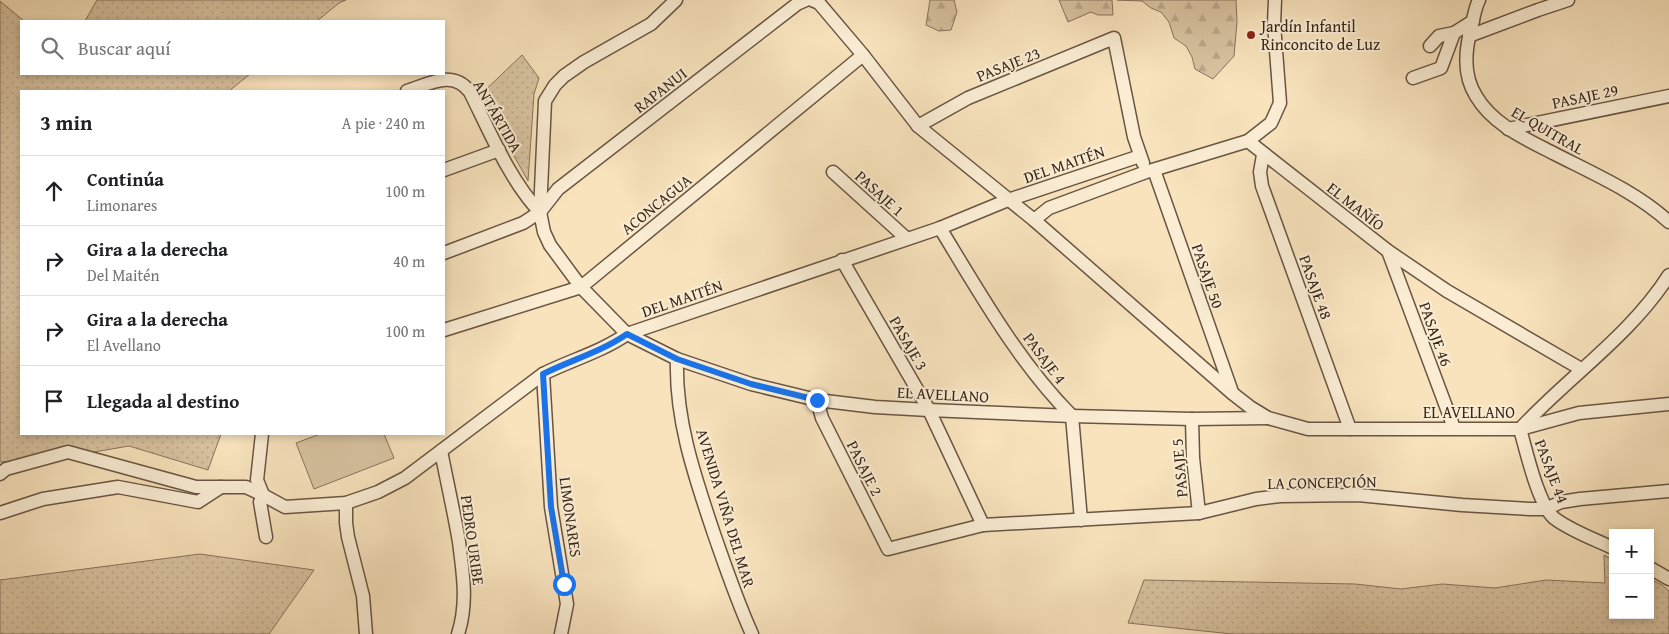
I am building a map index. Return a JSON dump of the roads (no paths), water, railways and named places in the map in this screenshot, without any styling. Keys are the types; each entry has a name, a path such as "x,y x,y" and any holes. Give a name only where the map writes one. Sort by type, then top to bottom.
{"street":[{"path":"627,334 581,287 550,246 544,232 540,212 545,101 549,93 564,76 584,62 651,24 676,0"},
{"name":"RAPANUI","path":"540,212 558,189 796,4 806,0"},
{"path":"812,0 819,3 862,55"},
{"path":"1034,220 1049,208 1150,171 1248,142 1271,123 1280,103 1274,24 1275,0"},
{"name":"EL QUITRAL","path":"1479,0 1469,36 1467,69 1475,95 1491,114 1508,128 1619,187 1654,208 1669,222"},
{"path":"1469,36 1568,0"},
{"path":"1430,46 1439,36 1454,34 1473,21"},
{"path":"1412,78 1440,68 1454,34"},
{"name":"PASAJE 23","path":"918,126 968,98 1114,38"},
{"name":"PASAJE 50","path":"1114,38 1134,137 1140,156 1150,171 1232,393"},
{"name":"EL AVELLANO","path":"862,55 918,126 1034,220 1232,393 1268,418 1308,429 1520,428 1579,413 1669,404"},
{"name":"ACONCAGUA","path":"445,330 581,287 862,55"},
{"name":"ANTÁRTIDA","path":"410,90 445,79 458,80 464,85 470,92 499,150 524,192 540,212"},
{"name":"PASAJE 29","path":"1508,128 1669,96"},
{"name":"EL MAÑÍO","path":"1248,142 1388,251 1447,291 1581,369"},
{"path":"445,170 499,150"},
{"name":"PASAJE 48","path":"1263,155 1260,172 1262,186 1350,429"},
{"name":"DEL MAITÉN","path":"0,474 6,469 68,452 196,487 246,487 285,507 346,503 378,492 405,478 543,374 560,365 613,344 627,334 940,228 1008,200 1140,156"},
{"name":"PASAJE 1","path":"832,172 906,238"},
{"path":"445,253 523,223 540,212"},
{"name":"PASAJE 4","path":"940,228 972,281 1024,358 1072,416"},
{"name":"PASAJE 46","path":"1388,251 1454,428"},
{"name":"PASAJE 3","path":"842,260 929,410 983,525"},
{"path":"1520,428 1545,402 1615,338 1657,292 1669,274"},
{"name":"EL AVELLANO","path":"627,334 677,359 751,384 817,400 875,407 1072,416 1192,419 1268,418"},
{"name":"AVENIDA VIÑA DEL MAR","path":"677,359 677,381 686,448 732,585 752,634"},
{"name":"LIMONARES","path":"543,374 551,507 567,604 561,634"},
{"name":"PASAJE 2","path":"817,400 822,418 888,549"},
{"path":"1072,416 1081,520"},
{"name":"PASAJE 5","path":"1192,419 1193,458 1199,513"},
{"name":"PASAJE 44","path":"1520,428 1529,462 1546,508 1555,518 1609,546"},
{"path":"262,435 257,480 263,495 260,502 266,537"},
{"name":"PEDRO URIBE","path":"441,451 454,513 465,589 462,622 458,634"},
{"path":"0,513 43,499 118,487 198,502 221,488"},
{"name":"LA CONCEPCIÓN","path":"888,549 983,525 1199,513 1256,499 1280,496 1358,495 1462,505 1546,508 1561,502 1580,498 1669,491"},
{"path":"346,503 348,537 363,596 366,634"},
{"path":"1654,570 1669,579"}],"place":[{"name":"Jardín Infantil Rinconcito de Luz","path":"1251,35"}]}
